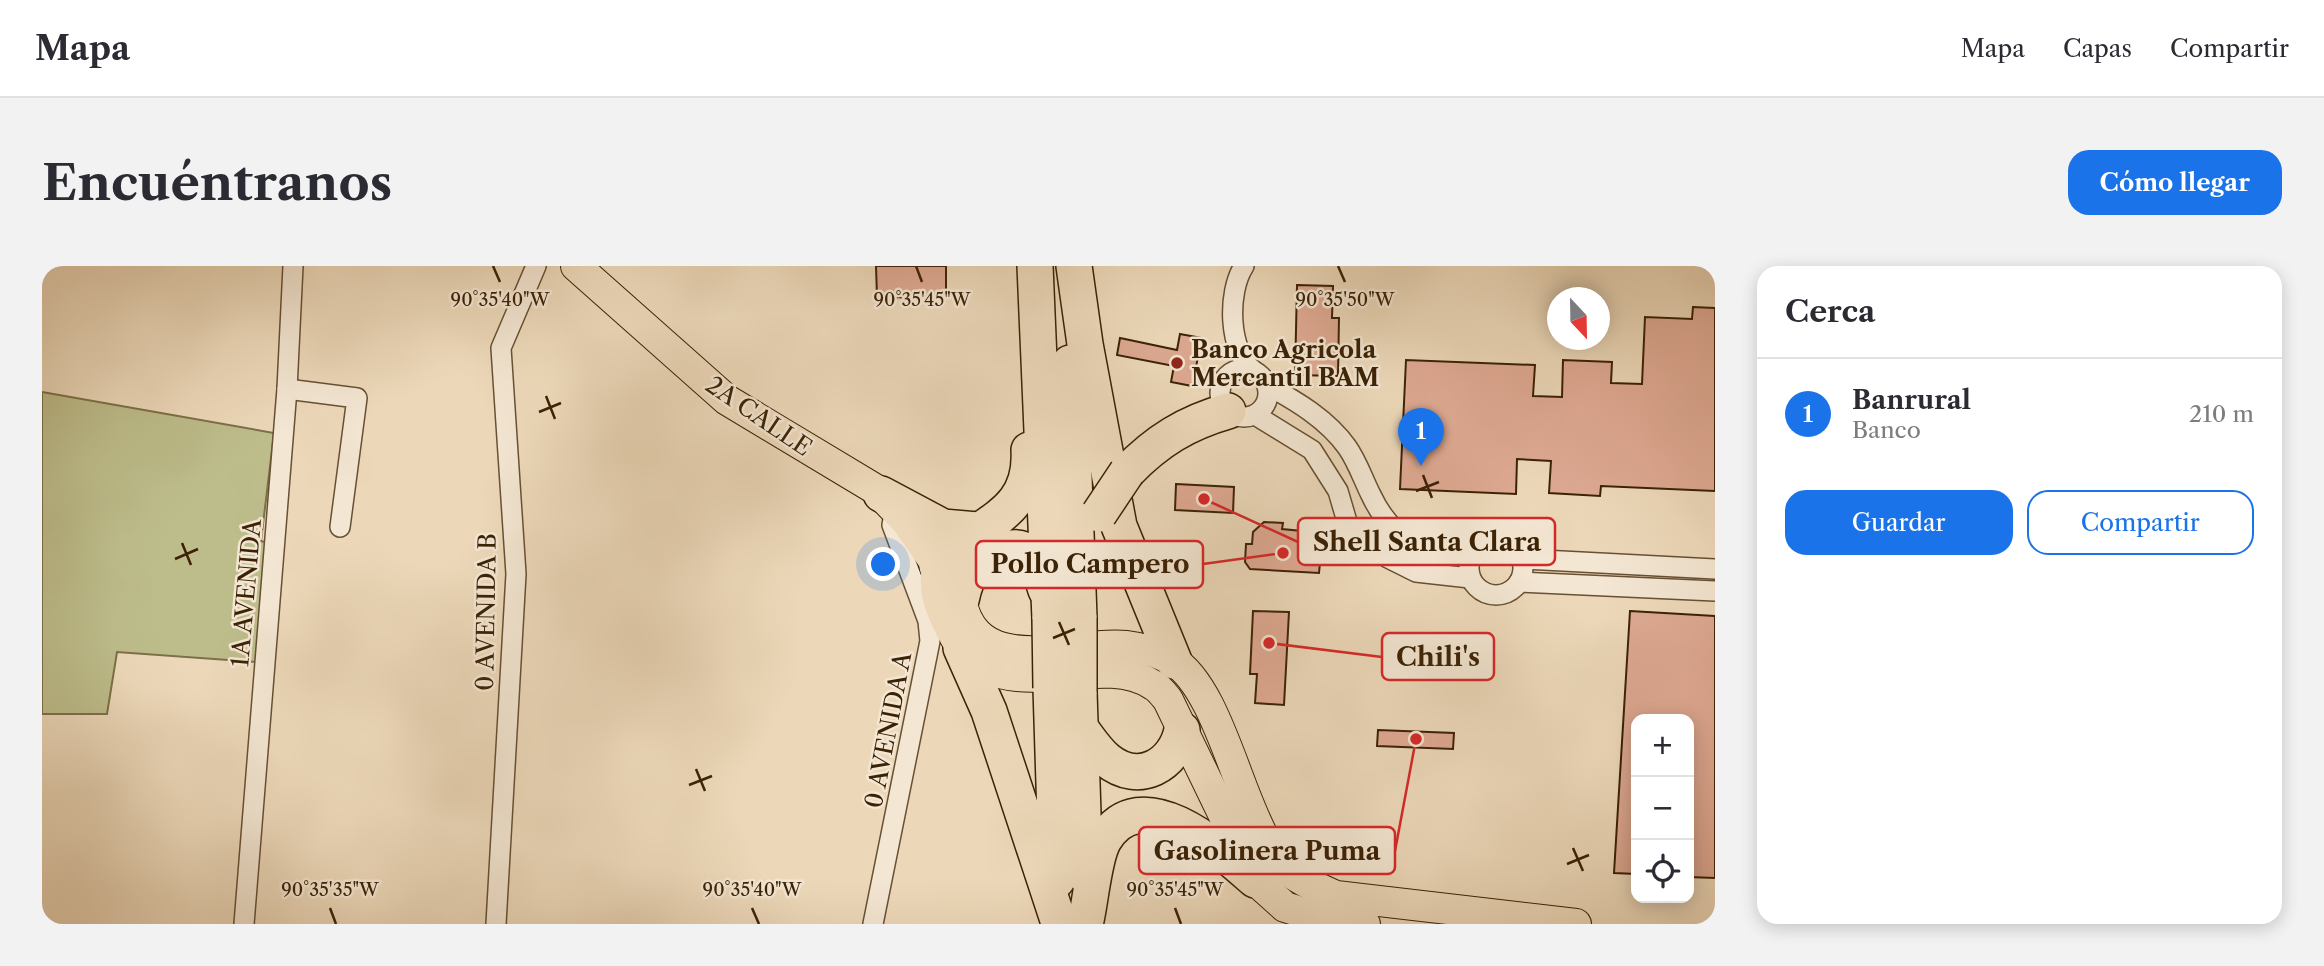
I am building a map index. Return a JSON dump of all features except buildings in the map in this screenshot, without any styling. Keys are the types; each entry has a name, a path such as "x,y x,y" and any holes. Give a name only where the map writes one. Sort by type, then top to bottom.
{"highway":[{"path":"1035,266 1038,360 1070,702 1073,923"},
{"path":"1066,266 1080,579"},
{"path":"1074,266 1085,344 1119,526 1174,661"},
{"path":"937,566 977,530 1003,514 1026,486 1030,470 1026,406 1038,360"},
{"path":"1060,614 1080,579 1086,546 1099,514 1127,472 1148,450 1199,419 1242,413"},
{"path":"888,502 943,527 977,530"},
{"path":"961,600 967,576 974,564 989,552 1019,547 1030,554 1038,566 1060,614"},
{"path":"961,648 989,711 1073,923"},
{"path":"1070,702 1109,762 1126,770 1139,772 1154,769 1171,758 1179,746 1182,730"},
{"path":"1070,702 1073,923"},
{"path":"1073,923 1103,842 1115,827 1132,817 1149,814 1175,821 1222,850 1255,880"}],"main road":[{"name":"2A CALLE","path":"576,266 727,400 888,502 961,600 963,612 982,638 1008,649 1061,651 1124,646 1152,651 1174,661"},
{"path":"937,566 934,585 937,600 961,648 988,669 1016,676 1131,677 1153,684 1168,700 1255,880 1285,906 1324,919 1356,924"},
{"path":"1174,661 1186,672 1205,699 1261,834 1280,864 1307,883 1336,896 1576,924"}],"street":[{"name":"1A AVENIDA","path":"244,924 287,389 293,266"},
{"name":"0 AVENIDA B","path":"496,924 516,574 501,348 536,266"},
{"path":"1242,413 1265,405 1249,371 1231,307 1234,290 1244,266"},
{"path":"1470,578 1416,572 1388,558 1348,525 1338,491 1312,450 1220,399 1220,391 1226,377 1249,371 1314,414 1347,447 1388,524 1407,540 1437,549 1475,550 1490,541 1499,541 1513,547 1522,559 1519,582 1507,593 1491,595 1478,590 1470,578 1469,564 1475,550"},
{"path":"287,389 357,398 341,527"},
{"name":"0 AVENIDA A","path":"873,924 930,641 928,621 892,526 888,502"},
{"path":"1522,559 1715,569"},
{"path":"1519,582 1715,591"}],"green space":[{"path":"42,392 274,433 261,541 268,543 257,662 117,652 107,714 42,714"}],"place":[{"name":"Banco Agricola Mercantil BAM","path":"1177,363"},
{"name":"Banrural","path":"1421,466"},
{"name":"Shell Santa Clara","path":"1204,499"},
{"name":"Pollo Campero","path":"1283,553"},
{"name":"Chili's","path":"1269,643"},
{"name":"Gasolinera Puma","path":"1416,739"}]}
